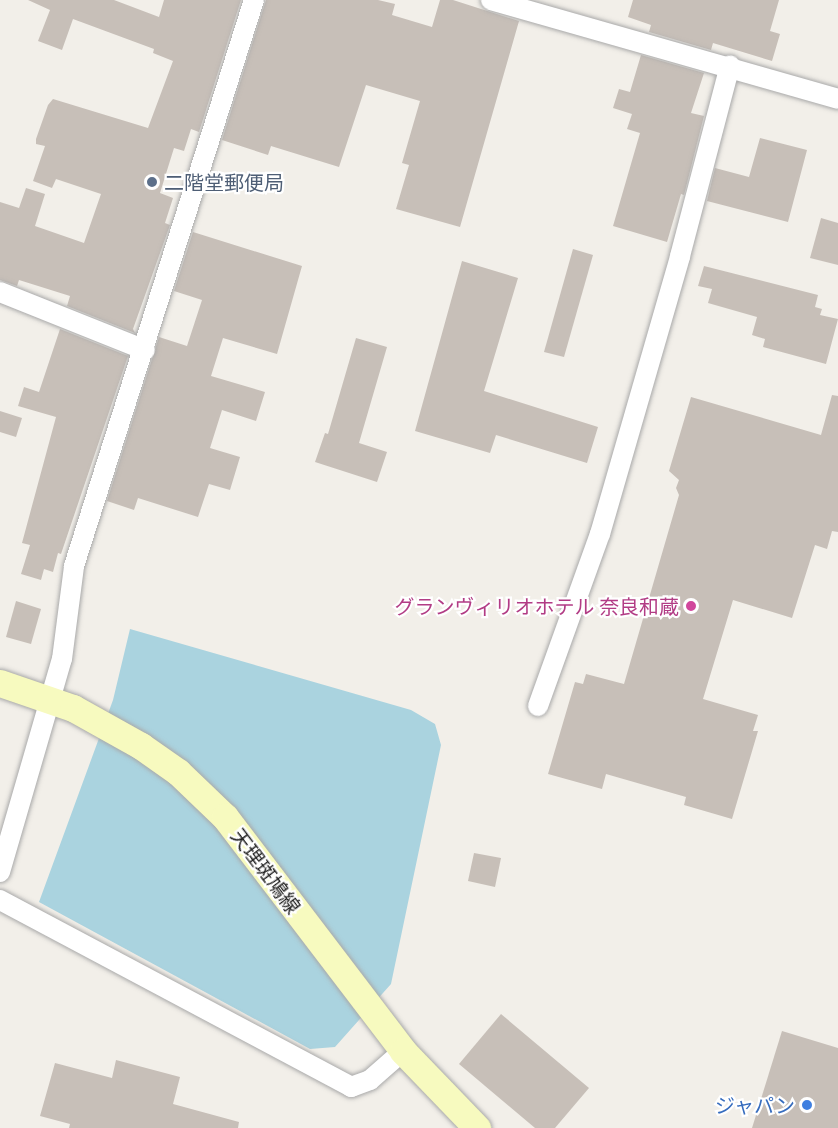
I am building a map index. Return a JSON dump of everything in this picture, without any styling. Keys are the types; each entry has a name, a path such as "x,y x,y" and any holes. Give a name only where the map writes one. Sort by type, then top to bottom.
{"main road":[{"name":"天理斑鳩線","path":"0,684 52,698 91,718 178,772 225,817 403,1052 477,1128"}],"street":[{"path":"0,872 62,659 74,566 145,350 254,0"},
{"path":"491,0 730,65 838,99"},
{"path":"538,706 600,534 680,256 730,65"},
{"path":"0,292 145,350"},
{"path":"0,900 351,1087 370,1080 403,1052"}],"water":[{"path":"130,629 411,710 435,724 441,745 391,984 335,1047 310,1049 39,902 113,700"}],"building":[{"path":"28,0 114,0 159,17 164,0 241,0 199,132 191,129 184,151 174,148 160,193 173,198 165,223 170,225 133,329 135,333 67,306 70,296 19,280 17,286 0,280 0,202 19,208 26,188 45,194 35,226 84,243 101,194 56,179 52,188 33,181 45,146 36,144 36,139 48,105 53,99 148,128 173,61 153,53 154,49 73,19 62,50 38,41 50,10"},
{"path":"266,0 378,0 395,4 392,15 432,27 440,0 453,0 519,21 460,227 396,209 409,165 402,163 420,101 366,85 339,167 271,146 268,155 222,140"},
{"path":"633,0 779,0 770,31 780,34 772,61 713,43 711,50 649,32 651,25 628,17"},
{"path":"641,55 704,73 691,113 704,116 684,195 681,194 667,242 613,226 640,133 627,129 632,114 613,108 619,89 630,92"},
{"path":"760,138 807,150 788,222 707,201 715,168 749,177"},
{"path":"821,218 838,223 838,265 810,258"},
{"path":"193,232 302,266 277,354 223,338 211,376 265,392 256,421 222,410 210,448 240,457 230,490 209,484 198,517 138,498 134,510 107,501 159,337 187,346 202,300 174,291"},
{"path":"573,249 593,255 564,357 544,352"},
{"path":"462,261 518,278 484,391 598,427 587,463 496,435 490,453 415,431"},
{"path":"704,266 818,295 815,307 822,309 820,315 838,319 826,364 763,347 765,339 752,335 757,317 708,303 712,289 698,286"},
{"path":"60,329 128,356 61,554 58,553 53,572 44,569 41,580 21,574 30,545 22,543 56,417 18,406 24,387 39,392"},
{"path":"356,338 387,347 359,443 387,452 377,482 315,462 325,433 328,434"},
{"path":"832,395 838,396 838,532 832,531 827,549 815,545 792,618 733,600 703,699 758,715 753,731 758,731 732,819 684,805 686,797 606,774 602,789 548,774 575,682 583,684 586,674 624,684 679,495 676,488 679,480 669,471 691,397 821,435"},
{"path":"0,411 22,418 16,437 0,432"},
{"path":"16,601 41,609 31,644 6,637"},
{"path":"474,853 501,858 495,887 468,881"},
{"path":"501,1014 589,1088 555,1128 535,1128 459,1064"},
{"path":"782,1031 838,1048 838,1128 752,1128"},
{"path":"116,1060 180,1077 173,1104 239,1122 238,1128 69,1128 70,1124 40,1116 55,1063 112,1078"}],"place":[{"name":"二階堂郵便局","path":"152,182"},
{"name":"グランヴィリオホテル 奈良和蔵","path":"691,606"},
{"name":"ジャパン","path":"807,1105"}]}
